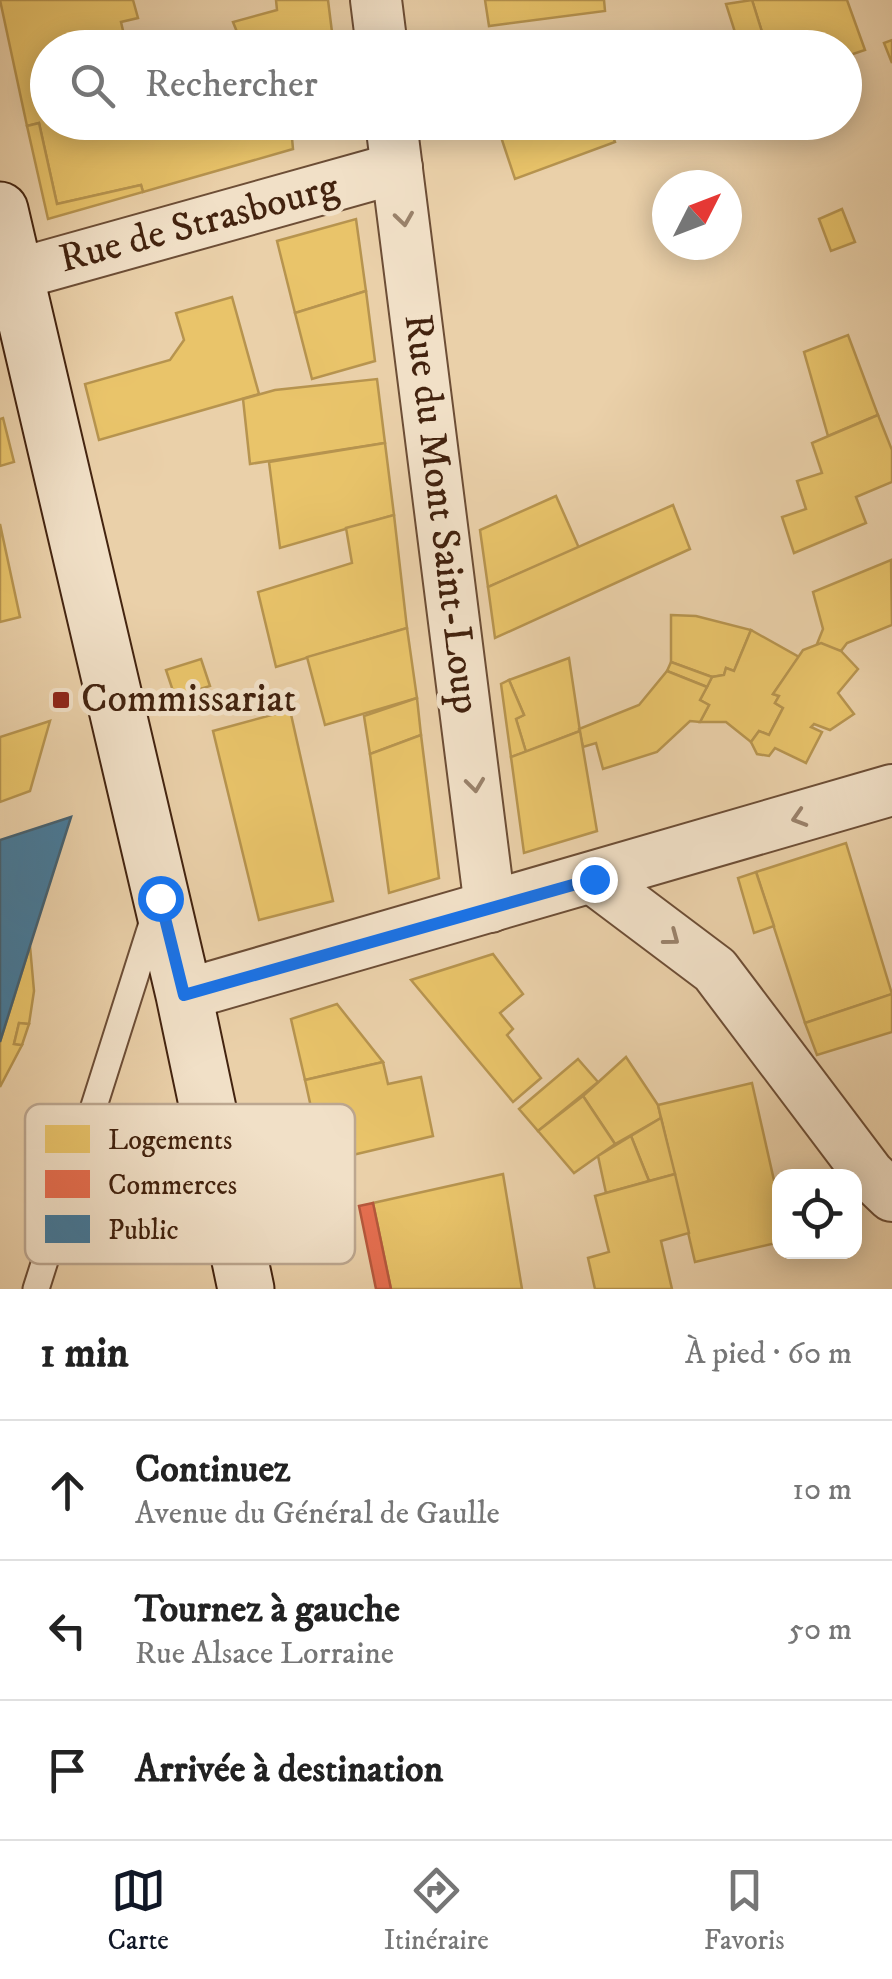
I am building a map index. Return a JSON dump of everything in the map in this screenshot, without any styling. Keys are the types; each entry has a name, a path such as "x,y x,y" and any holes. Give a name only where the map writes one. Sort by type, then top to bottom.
{"main road":[{"path":"0,210 8,276 184,995 207,1104"},
{"path":"241,1264 246,1289"}],"street":[{"path":"376,0 380,30"},
{"name":"Rue de Strasbourg","path":"8,276 394,145"},
{"name":"Rue du Mont Saint-Loup","path":"394,145 490,906"},
{"path":"184,995 892,790"},
{"path":"594,879 715,970 869,1174 892,1196"}],"lane":[{"path":"95,1104 160,898"},
{"path":"36,1289 44,1264"}],"building: Logements":[{"path":"0,0 133,0 138,18 121,22 123,30 30,30 27,126"},
{"path":"276,0 328,0 332,30 236,30 233,22 277,10"},
{"path":"485,0 604,0 605,11 489,26"},
{"path":"752,0 847,0 858,30 761,30"},
{"path":"752,0 761,30 734,30 726,4"},
{"path":"892,40 892,63 884,43"},
{"path":"30,140 43,140 57,204 141,185 143,192 48,219"},
{"path":"43,140 292,140 293,149 143,192 141,185 57,204"},
{"path":"502,140 614,140 615,142 515,179"},
{"path":"842,209 855,242 831,251 819,219"},
{"path":"356,219 366,291 295,313 277,241"},
{"path":"366,291 375,361 312,379 295,313"},
{"path":"232,297 259,394 99,440 85,384 170,360 184,340 176,313"},
{"path":"848,335 878,415 828,436 804,352"},
{"path":"377,379 385,443 250,464 243,399 275,390"},
{"path":"878,415 892,450 892,482 856,497 866,523 794,553 782,517 806,509 797,481 822,473 812,443"},
{"path":"3,418 14,462 0,466 0,419"},
{"path":"385,443 394,515 280,548 269,462"},
{"path":"556,496 579,548 488,587 480,530"},
{"path":"673,505 690,549 495,638 488,587"},
{"path":"394,515 407,628 276,667 258,592 352,563 346,528"},
{"path":"0,524 20,617 0,622"},
{"path":"891,560 892,625 847,643 841,651 817,644 823,629 813,592"},
{"path":"671,615 696,616 751,630 734,671 726,668 724,675 712,677 671,662"},
{"path":"407,628 417,698 325,725 307,657"},
{"path":"751,630 799,657 773,694 779,696 775,703 783,708 769,735 759,731 751,742 726,722 700,722 709,705 700,700 712,677 724,675 726,668 734,671"},
{"path":"821,643 841,651 858,669 838,693 854,714 830,730 814,724 811,727 822,732 806,763 775,748 769,756 757,754 751,742 759,731 769,735 783,708 775,703 779,696 773,694 803,650"},
{"path":"569,658 580,731 526,752 516,719 524,715 509,680"},
{"path":"201,659 210,686 175,697 166,670"},
{"path":"671,662 712,677 707,687 667,671"},
{"path":"667,671 707,687 700,700 709,705 700,722 690,721 657,752 603,769 596,743 583,747 579,729 639,705"},
{"path":"509,680 524,715 516,719 526,752 511,757 501,684"},
{"path":"201,689 205,700 187,705 184,694"},
{"path":"417,698 421,735 370,754 364,716"},
{"path":"290,710 333,901 259,920 213,731"},
{"path":"50,721 30,791 0,802 0,737"},
{"path":"580,731 597,831 524,853 511,757"},
{"path":"421,735 439,878 389,893 370,754"},
{"path":"846,843 892,994 805,1023 756,872"},
{"path":"756,872 774,926 754,933 738,878"},
{"path":"30,946 34,991 29,1024 19,1023 14,1044 22,1045 0,1087 0,1042"},
{"path":"493,954 523,994 500,1013 513,1029 507,1035 541,1078 513,1102 411,980"},
{"path":"892,994 892,1032 817,1055 805,1023"},
{"path":"337,1004 383,1062 305,1080 291,1019"},
{"path":"19,1023 29,1024 22,1045 14,1044"},
{"path":"626,1057 658,1105 661,1118 615,1144 583,1096"},
{"path":"578,1059 598,1082 538,1131 519,1109"},
{"path":"383,1062 388,1084 421,1077 433,1136 355,1154 355,1104 310,1104 305,1080"},
{"path":"752,1083 772,1172 772,1244 695,1262 658,1105"},
{"path":"583,1096 615,1144 574,1173 538,1131"},
{"path":"661,1118 675,1174 649,1181 631,1136"},
{"path":"631,1136 649,1181 606,1193 598,1156"},
{"path":"503,1174 522,1289 391,1289 373,1203"},
{"path":"675,1174 689,1233 661,1241 672,1289 595,1289 588,1258 609,1252 595,1196"}],"building: Commerces":[{"path":"373,1203 391,1289 376,1289 359,1206"}],"building: Public":[{"path":"71,817 30,946 0,1042 0,840"}],"place":[{"name":"Commissariat","path":"61,700"}],"route":[{"path":"160,898 184,995 594,879"}]}
